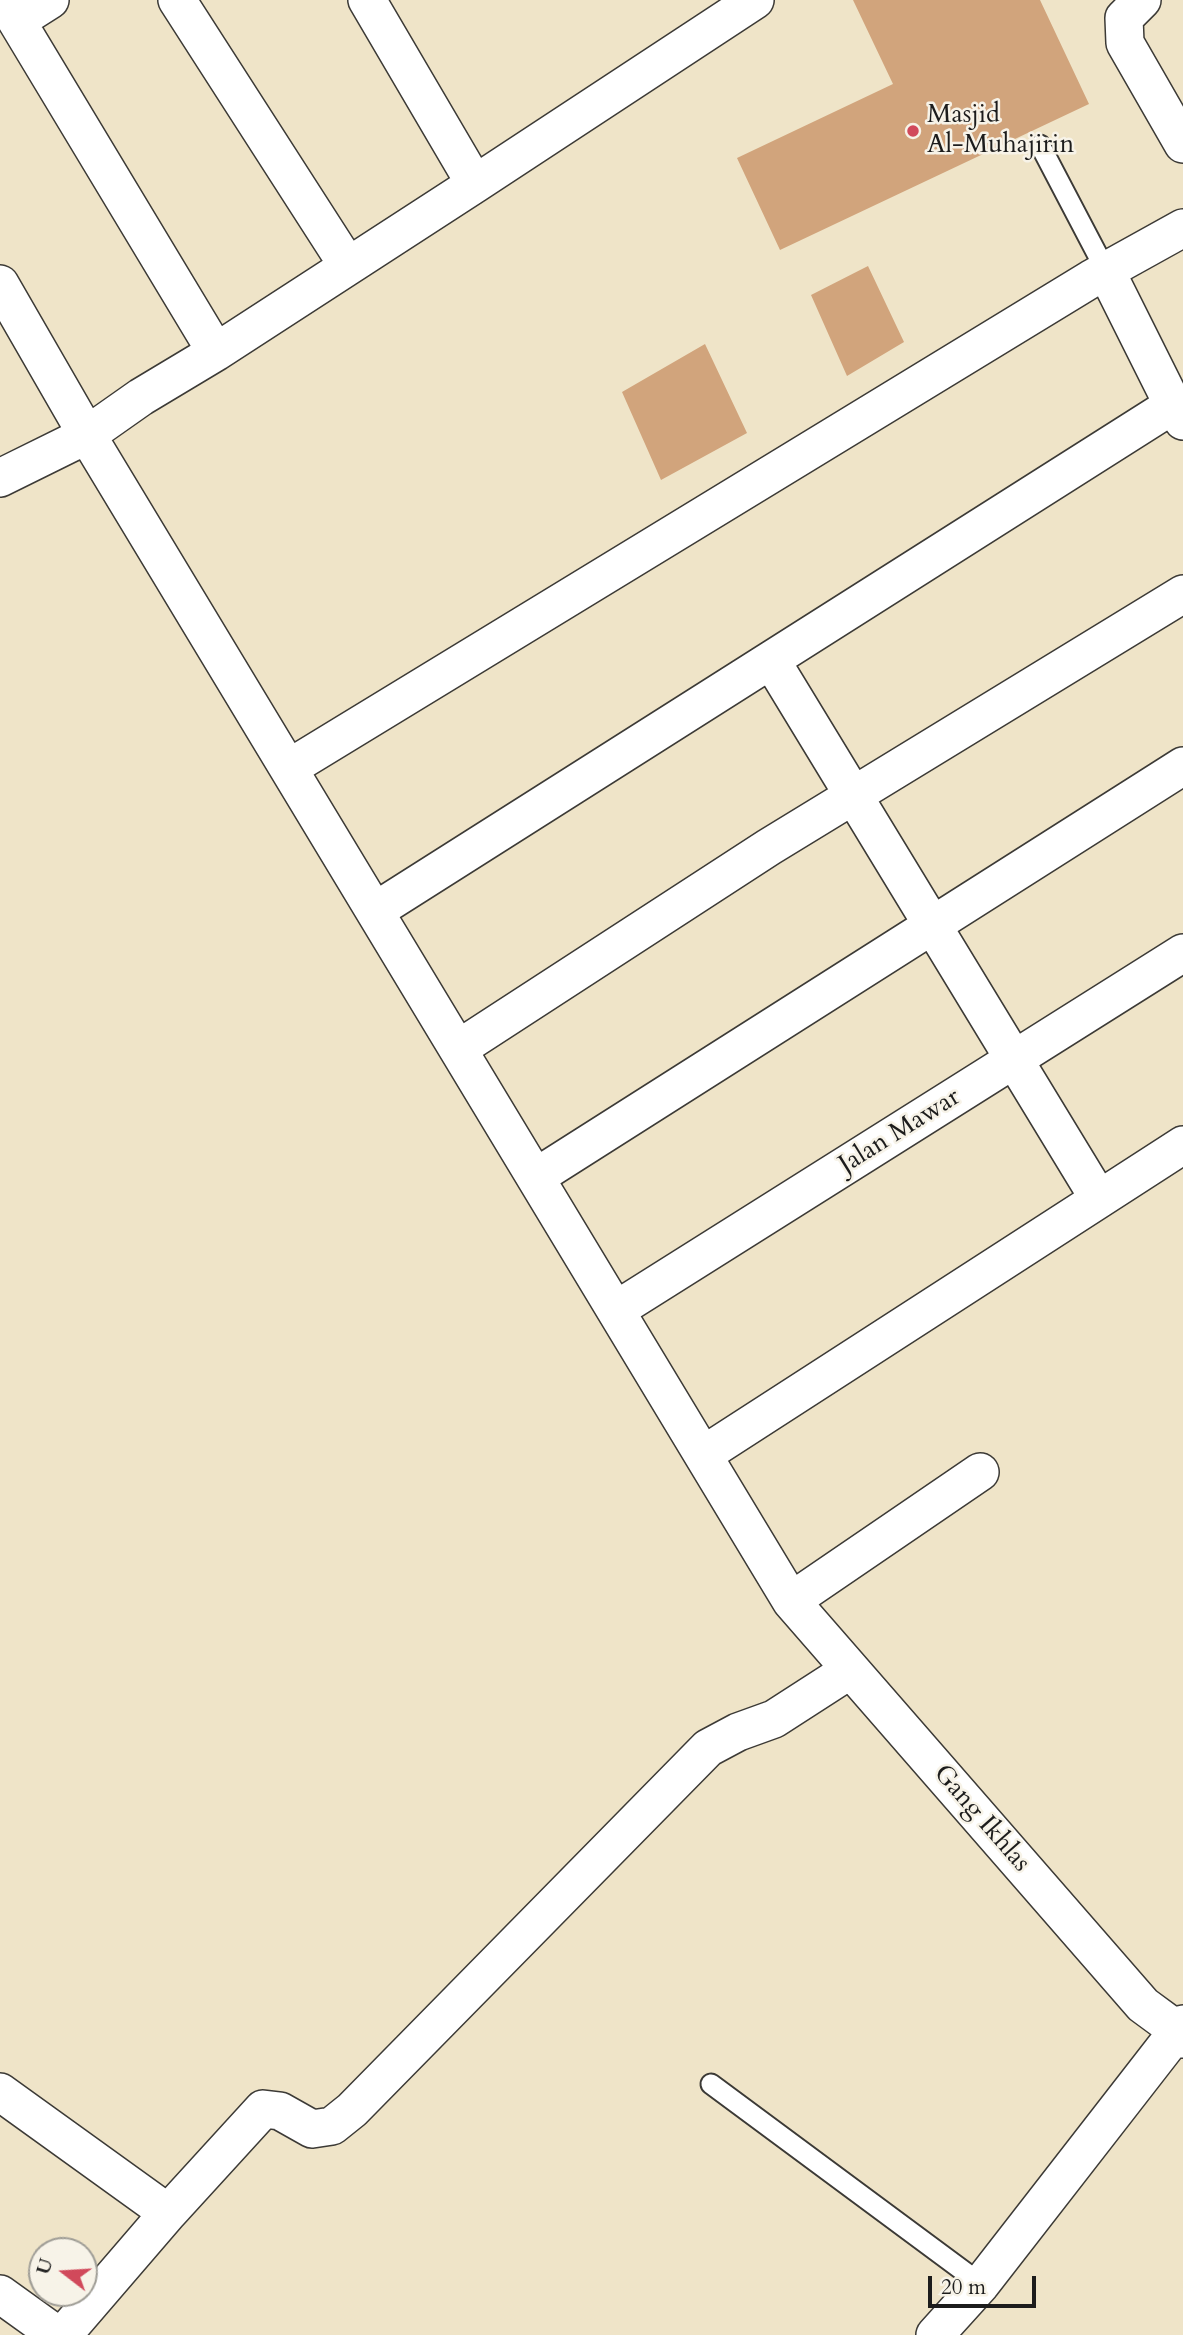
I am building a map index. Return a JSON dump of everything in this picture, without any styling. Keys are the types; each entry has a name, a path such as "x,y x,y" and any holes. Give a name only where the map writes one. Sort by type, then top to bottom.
{"street":[{"path":"50,0 11,11 216,352"},
{"path":"177,0 348,266"},
{"path":"368,0 475,184"},
{"path":"0,478 87,435 141,397 216,352 755,0"},
{"path":"1142,0 1124,18 1125,43 1183,144"},
{"path":"289,768 1105,271 1183,228"},
{"path":"375,911 771,660 1178,413 1105,271"},
{"name":"Gang Ikhlas","path":"0,284 87,435 791,1601 1143,2005 1181,2031"},
{"path":"458,1049 769,847 1183,594"},
{"path":"771,660 1100,1199"},
{"path":"536,1177 1183,766"},
{"name":"Jalan Mawar","path":"616,1310 1183,953"},
{"path":"703,1455 1183,1146"},
{"path":"791,1601 979,1472"},
{"path":"63,2335 168,2213 263,2109 280,2111 312,2129 332,2126 352,2110 708,1748 738,1731 774,1719 850,1670"},
{"path":"935,2335 981,2284 1181,2031"},
{"path":"0,2092 168,2213"},
{"path":"0,2294 57,2335"}],"lane":[{"path":"1040,145 1105,271"},
{"path":"711,2084 981,2284"}],"building":[{"name":"Masjid Al-Muhajirin","path":"853,0 1040,0 1089,104 780,250 737,158 893,84"},
{"path":"868,266 904,342 847,376 811,295"},
{"path":"705,344 747,433 661,480 622,392"}],"place":[{"name":"Masjid Al-Muhajirin","path":"913,131"}]}
